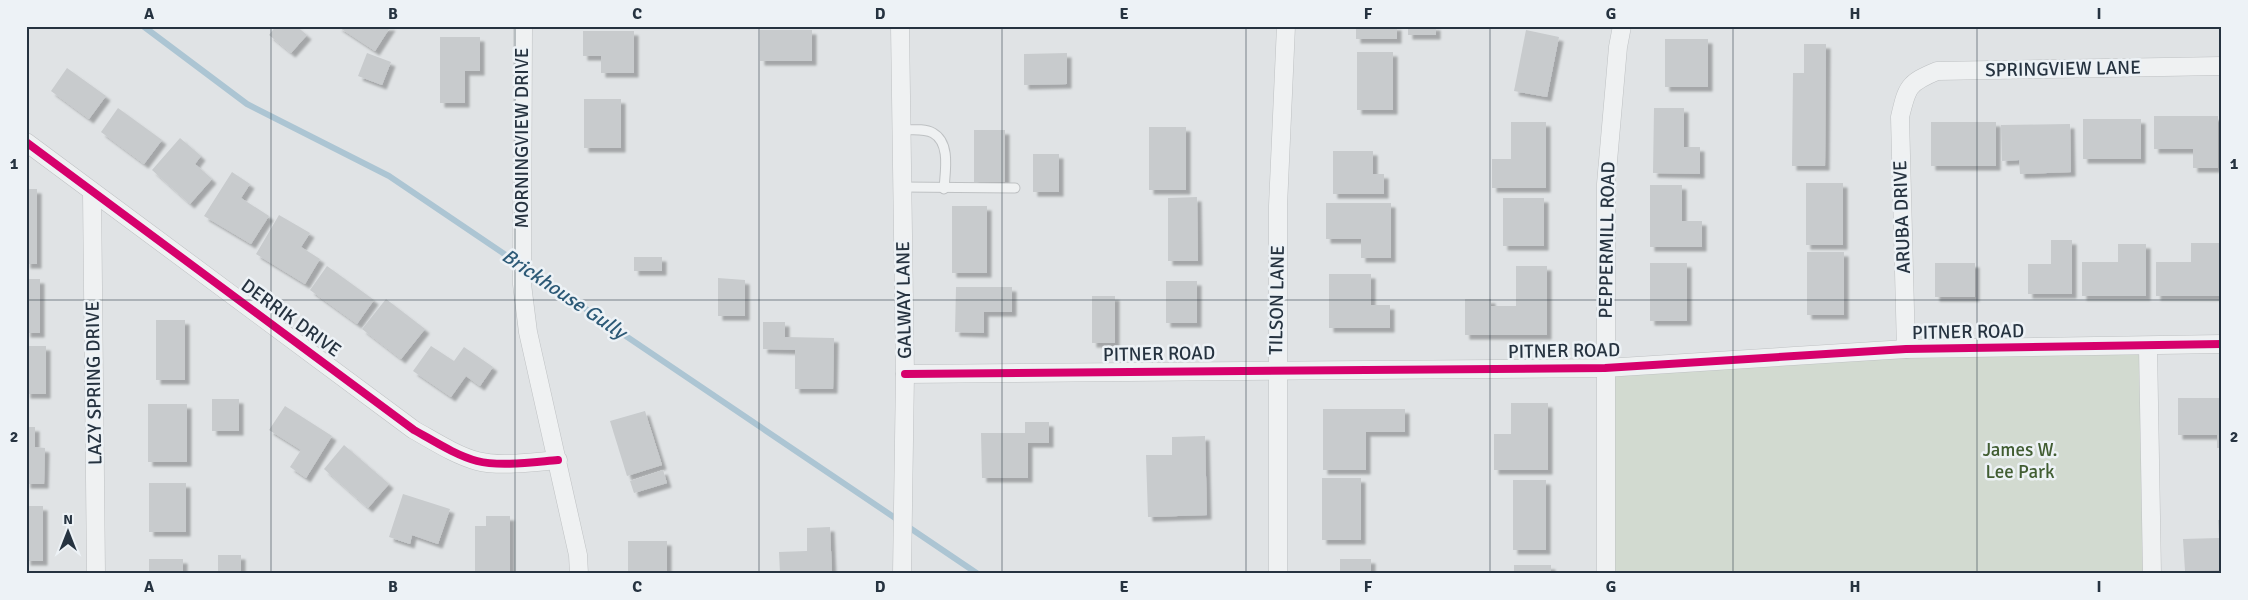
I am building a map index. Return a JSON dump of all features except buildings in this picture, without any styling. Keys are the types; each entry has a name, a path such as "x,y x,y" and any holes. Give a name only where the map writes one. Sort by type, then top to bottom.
{"street":[{"name":"MORNINGVIEW DRIVE","path":"523,26 522,284 528,332 558,460 578,555 579,574"},
{"name":"GALWAY LANE","path":"900,26 905,374 902,574"},
{"name":"TILSON LANE","path":"1278,574 1278,206 1286,26"},
{"name":"PEPPERMILL ROAD","path":"1606,574 1606,184 1618,47 1622,26"},
{"name":"SPRINGVIEW LANE","path":"1911,88 1916,80 1937,71 2222,66"},
{"name":"ARUBA DRIVE","path":"1906,349 1900,117 1906,94 1911,88"},
{"name":"DERRIK DRIVE","path":"26,142 422,434 478,462 512,463 558,460"},
{"name":"LAZY SPRING DRIVE","path":"92,192 96,574"},
{"name":"PITNER ROAD","path":"905,374 1277,369 1605,368 1906,349 2222,344"},
{"path":"2148,346 2152,574"}],"lane":[{"path":"901,130 922,130 934,133 944,145 946,162 944,188"},
{"path":"902,187 1015,188"}],"green space":[{"name":"James W. Lee Park","path":"2148,346 2152,574 1606,574 1605,368"}],"waterway":[{"name":"Brickhouse Gully","path":"143,26 247,104 389,176 978,574"}],"cycle path":[{"path":"26,142 414,430 453,451 486,463 506,464 558,460"},
{"path":"905,374 1605,368 1906,349 2222,344"}]}
